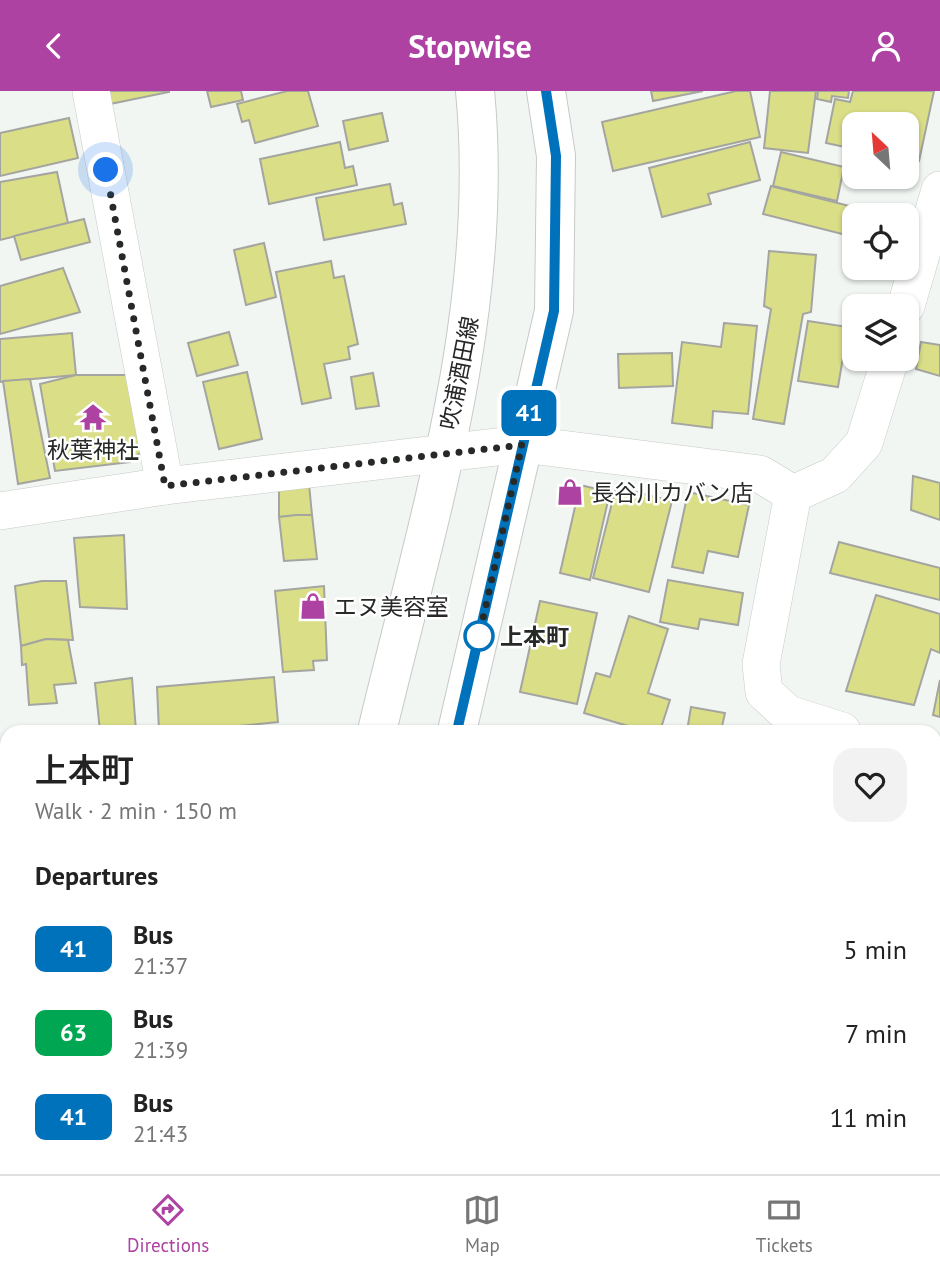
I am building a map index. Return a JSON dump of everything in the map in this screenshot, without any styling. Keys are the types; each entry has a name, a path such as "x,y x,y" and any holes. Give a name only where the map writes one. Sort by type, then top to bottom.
{"main road":[{"name":"吹浦酒田線","path":"378,725 469,334 478,169 475,91"},
{"path":"458,725 554,311 556,156 546,91"}],"street":[{"path":"91,91 165,486"},
{"path":"910,294 940,190"},
{"path":"793,494 835,475 864,443 886,371"},
{"path":"0,511 165,486 522,445 760,474 793,494"},
{"path":"793,494 761,664 764,692 788,714 823,725"}],"building":[{"path":"107,91 169,91 169,92 110,104"},
{"path":"207,91 241,91 243,100 211,107"},
{"path":"287,91 308,91 318,126 255,143 249,120 242,122 237,104"},
{"path":"651,91 703,91 653,101"},
{"path":"736,91 750,91 760,137 613,171 602,122"},
{"path":"770,91 816,91 808,153 764,148"},
{"path":"818,91 849,91 848,98 832,96 831,102 817,99"},
{"path":"853,91 934,91 919,161 919,112 842,112 842,146 826,143 835,99 850,102"},
{"path":"382,113 388,141 349,150 343,121"},
{"path":"69,118 78,158 0,176 0,133"},
{"path":"340,142 345,168 353,166 357,185 269,204 260,159"},
{"path":"750,142 760,180 708,194 711,204 662,217 649,168"},
{"path":"781,152 842,167 837,201 773,186"},
{"path":"57,172 68,223 0,240 0,182"},
{"path":"390,184 394,205 402,203 406,224 324,240 316,198"},
{"path":"771,186 842,204 842,234 763,214"},
{"path":"84,219 90,242 21,260 14,236"},
{"path":"264,243 276,297 246,305 234,250"},
{"path":"769,251 816,255 811,312 803,314 784,424 753,419 771,309 764,306"},
{"path":"331,261 334,278 344,276 358,344 348,347 350,359 324,364 331,398 302,404 276,272"},
{"path":"63,268 80,312 0,334 0,286"},
{"path":"808,321 842,326 842,363 838,387 798,381"},
{"path":"724,323 757,326 748,414 713,411 712,428 672,423 682,342 721,347"},
{"path":"229,332 238,365 197,376 188,343"},
{"path":"72,333 76,375 0,382 0,339"},
{"path":"921,342 940,345 940,376 919,370"},
{"path":"672,353 673,386 619,388 618,354"},
{"path":"247,372 262,439 219,449 203,382"},
{"path":"373,373 379,406 356,409 351,377"},
{"name":"秋葉神社","path":"76,375 134,375 144,449 130,462 55,471 40,384"},
{"path":"30,379 50,478 18,484 3,381"},
{"path":"913,476 940,483 940,520 911,510"},
{"path":"309,484 312,515 279,517 279,486"},
{"path":"580,485 610,492 590,580 560,573"},
{"path":"616,487 672,501 649,592 593,578"},
{"path":"688,492 749,505 738,557 708,551 703,573 672,567"},
{"path":"312,515 317,559 284,561 279,517"},
{"path":"124,535 127,609 80,607 74,538"},
{"path":"839,542 940,568 940,600 830,573"},
{"path":"668,580 743,593 738,625 700,619 698,629 660,622"},
{"path":"42,581 66,581 73,640 46,639 21,646 15,586"},
{"path":"324,586 327,660 313,661 314,670 283,672 275,591"},
{"path":"876,595 940,614 940,653 931,649 914,705 846,691"},
{"path":"540,601 597,613 577,704 520,692"},
{"path":"629,616 668,629 648,693 670,700 662,725 625,725 584,713 596,673 610,677"},
{"path":"46,639 68,640 76,683 54,685 57,703 29,705 26,664 22,665 21,646"},
{"path":"274,677 278,722 249,725 159,725 157,687"},
{"path":"132,678 136,725 99,725 95,683"},
{"path":"940,680 940,717 933,715"},
{"path":"691,707 725,713 722,725 688,725"}],"bus line":[{"name":"41","path":"458,725 554,311 556,156 546,91"}],"place":[{"name":"秋葉神社","path":"93,417"},
{"name":"長谷川カバン店","path":"570,492"},
{"name":"エヌ美容室","path":"313,606"},
{"name":"上本町","path":"479,636"}],"route":[{"path":"106,170 165,486 522,445 479,636"}]}
